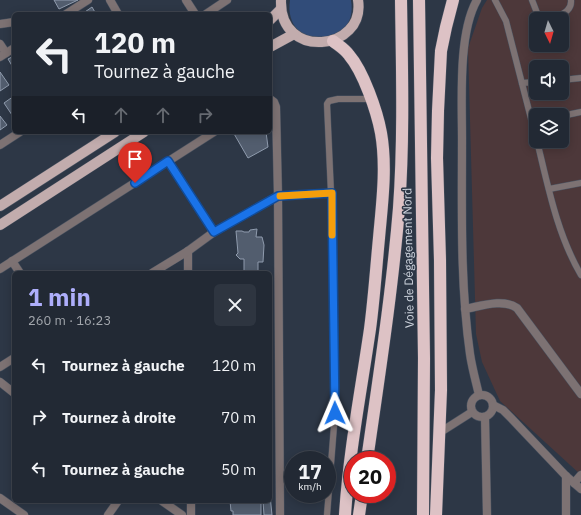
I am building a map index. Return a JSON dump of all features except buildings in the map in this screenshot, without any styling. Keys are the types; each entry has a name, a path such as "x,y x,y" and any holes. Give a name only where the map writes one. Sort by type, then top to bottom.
{"highway":[{"name":"Voie de Dégagement Nord","path":"368,451 391,294 399,207 402,123 401,0"},
{"name":"Voie de Dégagement Nord","path":"419,0 424,431 423,515"},
{"path":"436,515 441,390 440,260 437,158 438,111 441,51 453,0"},
{"path":"333,41 348,53 354,61 376,113 383,148 382,210 370,328 352,445 345,515"},
{"path":"359,515 361,503"}],"main road":[{"path":"281,5 285,23 294,34 306,41 319,43 333,41 349,30 354,22 359,1"},
{"path":"272,17 281,5"},
{"path":"272,46 294,34"},
{"path":"0,206 112,134"},
{"path":"0,225 141,134"}],"street":[{"path":"69,12 88,0"},
{"path":"110,0 117,12"},
{"path":"186,0 194,12"},
{"path":"209,12 227,0"},
{"path":"477,0 472,8 469,21 463,66 462,199 465,309 470,355 479,395"},
{"path":"0,24 12,22"},
{"path":"0,44 3,55 12,49"},
{"path":"272,100 276,107 278,196 280,515"},
{"path":"0,145 17,134"},
{"path":"0,269 211,134"},
{"path":"168,161 214,232"},
{"path":"155,271 188,251 214,232 278,196"},
{"path":"188,251 188,271"},
{"path":"12,261 19,271"},
{"path":"465,309 504,302 517,308 581,394"},
{"path":"0,367 12,359"},
{"path":"0,382 12,391"},
{"path":"485,417 475,416 470,407 471,402 479,395 488,397 492,401 493,406 492,410 485,417 487,515"},
{"path":"493,406 502,410 511,418 566,476 581,489"},
{"path":"439,433 472,412"},
{"path":"574,483 581,475"},
{"path":"566,476 566,515"},
{"path":"0,498 24,515"},
{"path":"108,515 117,503"},
{"path":"165,503 182,515"},
{"path":"191,503 192,515"}],"lane":[{"path":"495,0 506,21 530,108"},
{"path":"532,0 537,12"},
{"path":"566,12 572,4 571,0"},
{"path":"569,79 581,78"},
{"path":"522,83 529,82"},
{"path":"327,515 335,413 332,193 326,104 329,101 338,99 371,99"},
{"path":"569,115 581,112"},
{"path":"539,148 549,189 565,241 581,275"},
{"path":"549,189 581,183"},
{"path":"278,196 332,193"}],"shaded area":[{"path":"290,0 351,0 351,17 344,29 334,36 321,39 308,36 297,29 291,17"},
{"path":"487,0 581,0 581,475 500,401 482,362 476,334 468,48 482,8"}],"slow traffic":[{"path":"280,196 332,193 332,235"}],"route":[{"path":"135,183 168,161 214,232 278,196 332,193 335,413"}]}
